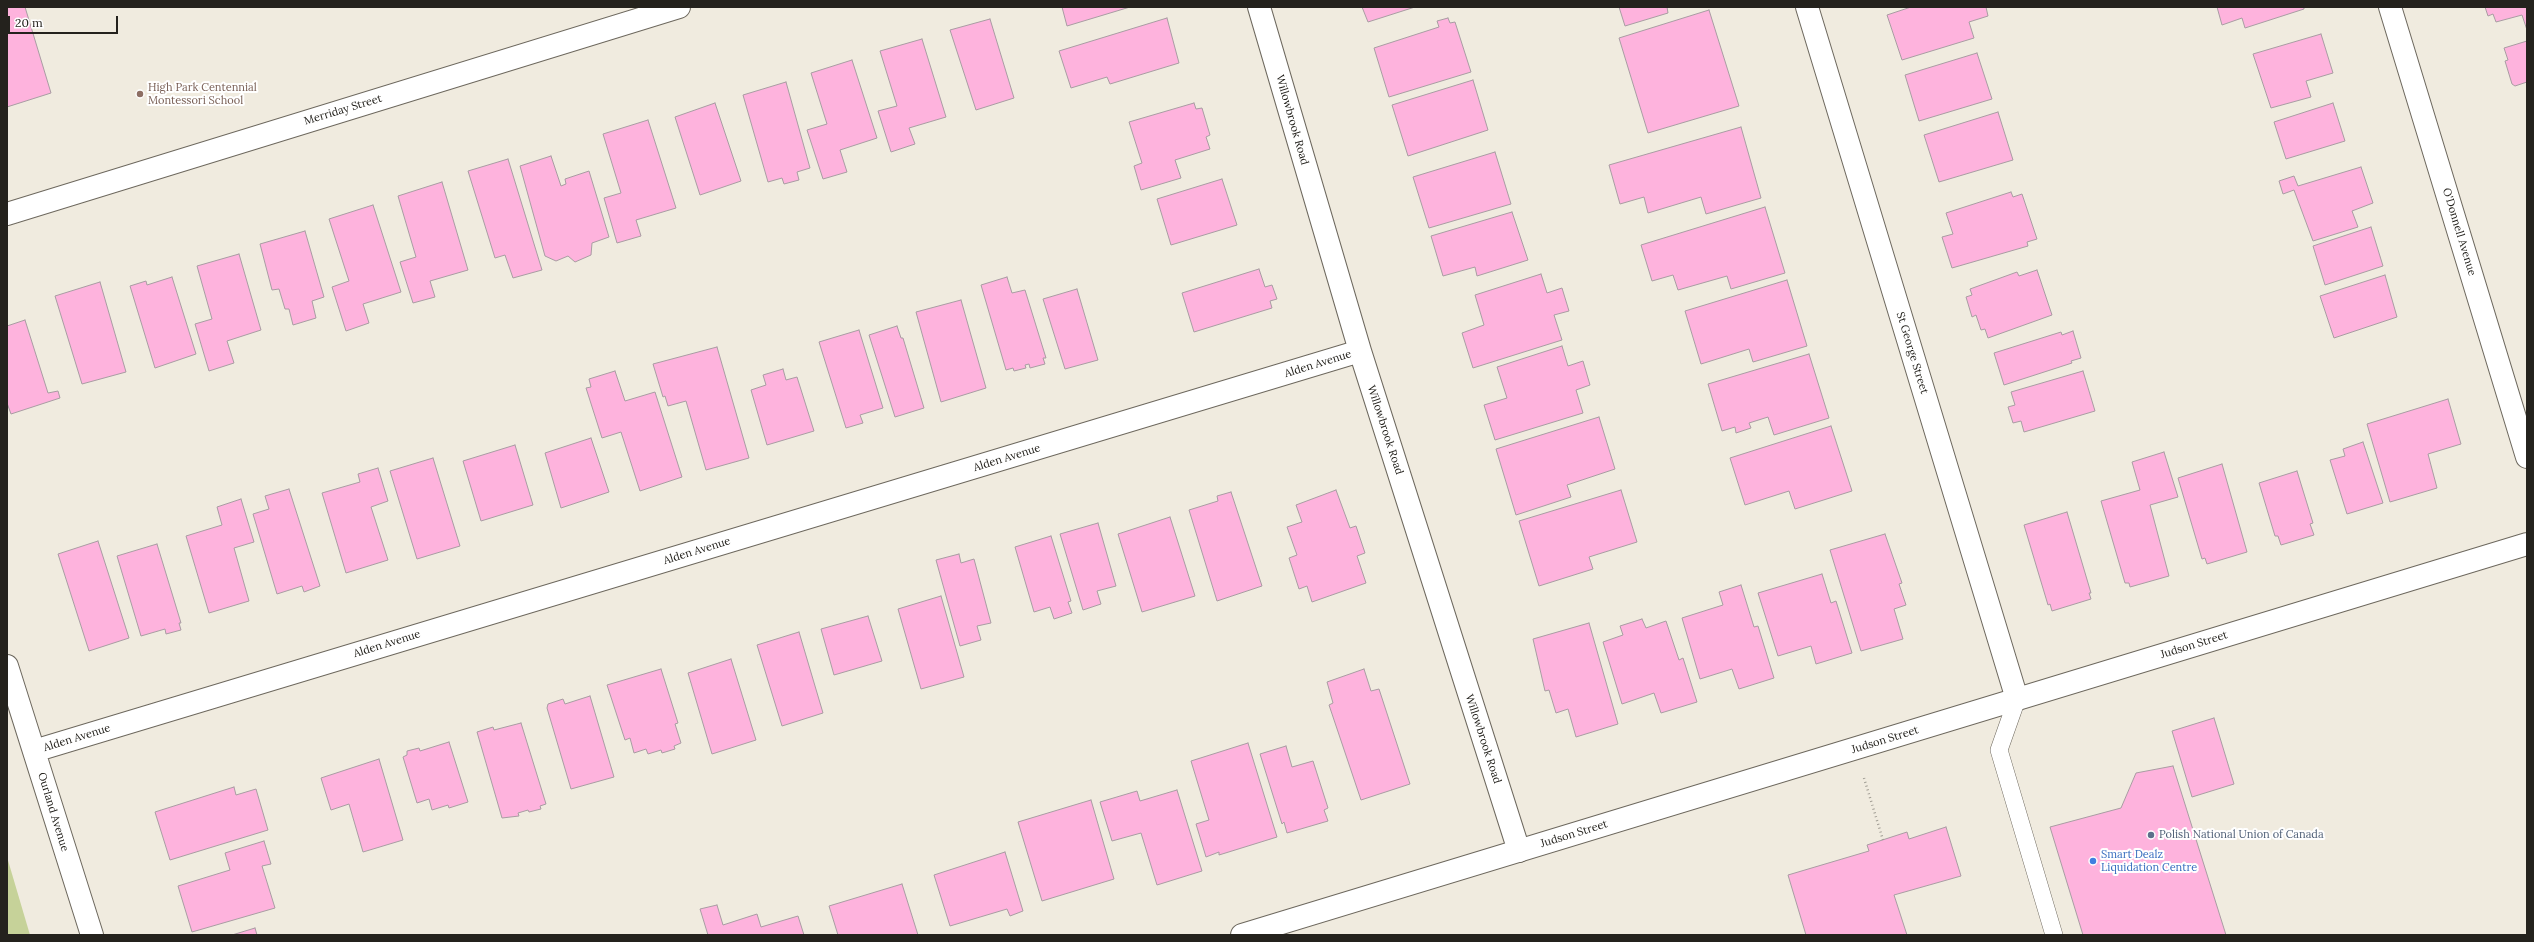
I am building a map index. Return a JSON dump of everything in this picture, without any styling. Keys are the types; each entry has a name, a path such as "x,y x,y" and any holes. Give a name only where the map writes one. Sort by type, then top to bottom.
{"street":[{"name":"Merriday Street","path":"7,214 679,7"},
{"name":"Willowbrook Road","path":"1259,7 1360,351 1519,851"},
{"name":"St George Street","path":"1807,7 2017,699"},
{"name":"O'Donnell Avenue","path":"2390,7 2527,457"},
{"name":"Alden Avenue","path":"34,751 1360,351"},
{"name":"Judson Street","path":"1242,935 2527,544"},
{"name":"Ourland Avenue","path":"7,666 92,935"}],"lane":[{"path":"2017,699 1999,750 2054,935"}],"path":[{"path":"1855,749 1883,840"}],"green space":[{"path":"7,857 30,935 7,935"}],"building":[{"path":"7,7 25,7 51,93 7,107"},
{"path":"1062,7 1130,7 1067,26"},
{"path":"1362,7 1415,7 1368,22"},
{"path":"1619,7 1667,7 1668,13 1625,26"},
{"path":"1911,7 1986,7 1988,16 1969,22 1974,38 1902,60 1887,15"},
{"path":"2217,7 2304,7 2304,9 2245,28 2242,18 2222,25"},
{"path":"2485,7 2527,7 2527,30 2522,15 2496,22 2493,14 2488,16"},
{"path":"1709,10 1739,106 1648,133 1619,38"},
{"path":"1167,18 1179,63 1110,84 1107,77 1071,88 1059,51"},
{"path":"1448,18 1450,23 1455,22 1471,72 1389,97 1374,48 1439,27 1437,21"},
{"path":"990,19 1014,98 976,110 950,30"},
{"path":"2321,34 2333,73 2306,81 2311,97 2271,108 2253,54"},
{"path":"922,39 946,117 909,128 915,144 891,152 878,111 897,106 880,51"},
{"path":"2527,41 2527,82 2515,86 2512,84 2505,61 2508,60 2504,48"},
{"path":"1977,53 1992,99 1919,121 1905,75"},
{"path":"852,60 877,138 840,150 847,172 823,179 807,130 827,124 811,73"},
{"path":"1473,80 1488,130 1408,156 1392,105"},
{"path":"786,82 810,168 797,172 799,180 784,184 782,178 768,182 743,95"},
{"path":"715,103 741,181 700,195 675,117"},
{"path":"1194,103 1196,109 1202,108 1210,135 1206,137 1210,149 1175,160 1181,178 1141,190 1134,166 1142,163 1129,122"},
{"path":"2333,103 2345,141 2286,159 2274,122"},
{"path":"1998,112 2013,160 1939,182 1924,135"},
{"path":"648,120 676,208 636,220 641,236 617,243 604,198 621,193 603,134"},
{"path":"1741,127 1761,198 1706,214 1701,197 1648,213 1644,197 1620,204 1609,165"},
{"path":"1495,152 1511,204 1429,228 1413,177"},
{"path":"551,156 561,186 566,184 565,179 589,171 609,237 592,243 591,255 575,262 568,256 556,261 545,256 520,166"},
{"path":"508,159 542,270 513,278 505,255 495,258 468,171"},
{"path":"2361,167 2373,203 2352,211 2358,227 2313,241 2294,190 2283,194 2279,181 2294,176 2298,186"},
{"path":"1222,179 1237,225 1171,245 1157,199"},
{"path":"442,182 468,270 430,281 435,297 413,303 400,262 416,257 398,196"},
{"path":"2011,192 2013,197 2022,194 2037,239 2027,242 2028,246 1952,268 1942,237 1953,234 1946,213"},
{"path":"373,205 401,292 363,304 369,323 346,331 332,287 349,281 329,219"},
{"path":"1765,207 1785,273 1731,289 1727,276 1678,290 1673,275 1652,281 1641,245"},
{"path":"1512,212 1528,260 1477,276 1475,267 1443,276 1431,236"},
{"path":"2371,227 2383,266 2325,285 2313,246"},
{"path":"305,231 324,297 312,301 316,318 293,325 289,309 285,309 279,289 272,290 260,244"},
{"path":"239,254 261,330 227,341 234,363 209,371 195,324 212,319 197,266"},
{"path":"1259,269 1265,287 1272,285 1277,299 1270,301 1272,308 1194,332 1182,293"},
{"path":"2037,270 2052,315 1988,338 1985,329 1981,330 1976,315 1972,317 1966,297 1972,295 1970,289 2017,272 2019,276"},
{"path":"1541,274 1547,293 1562,288 1569,311 1554,315 1562,340 1473,368 1462,333 1484,325 1475,295"},
{"path":"2385,275 2397,317 2334,338 2320,296"},
{"path":"172,277 196,354 155,368 130,286 146,281 147,285"},
{"path":"1007,277 1012,293 1025,290 1046,358 1043,358 1045,364 1030,368 1029,364 1025,365 1026,368 1014,371 1013,368 1006,370 981,285"},
{"path":"1787,280 1807,346 1753,362 1749,349 1701,364 1685,311"},
{"path":"100,282 126,372 82,384 55,296"},
{"path":"1077,289 1098,360 1065,369 1043,299"},
{"path":"961,300 986,388 941,402 916,312"},
{"path":"25,320 48,393 58,391 60,398 11,414 7,403 7,326"},
{"path":"897,326 901,338 903,338 924,408 895,417 869,335"},
{"path":"859,330 883,408 860,415 863,423 846,428 819,342"},
{"path":"2073,331 2081,358 2071,361 2072,363 2004,385 1994,353 2061,332 2062,335"},
{"path":"1562,346 1568,366 1583,361 1590,385 1576,390 1583,413 1495,440 1484,405 1507,398 1497,367"},
{"path":"717,347 749,458 706,470 686,401 668,406 665,396 663,397 653,364"},
{"path":"1809,354 1829,418 1774,435 1768,417 1749,423 1751,428 1736,433 1735,427 1722,431 1708,384"},
{"path":"783,369 786,380 797,377 814,431 767,445 751,390 766,385 763,375"},
{"path":"615,371 625,401 655,392 682,477 640,491 621,432 602,438 586,388 591,387 589,379"},
{"path":"2083,371 2095,411 2024,432 2021,421 2013,423 2008,407 2015,405 2011,392"},
{"path":"2448,399 2461,444 2428,454 2437,488 2390,502 2367,424"},
{"path":"1599,417 1615,469 1567,485 1571,497 1516,515 1496,449"},
{"path":"1831,426 1852,491 1795,509 1789,491 1745,505 1730,458"},
{"path":"591,438 609,492 561,508 545,453"},
{"path":"2363,442 2383,503 2347,514 2330,460 2345,456 2343,449"},
{"path":"515,445 533,505 481,521 463,461"},
{"path":"2164,452 2178,497 2150,505 2169,576 2130,587 2129,583 2125,583 2101,501 2140,490 2132,462"},
{"path":"433,458 460,546 417,559 390,471"},
{"path":"2222,464 2247,552 2207,564 2205,558 2202,559 2178,478"},
{"path":"378,468 388,501 371,507 388,560 346,573 322,493 360,482 358,474"},
{"path":"2297,471 2313,523 2310,524 2314,535 2281,545 2278,536 2275,536 2259,483"},
{"path":"289,489 320,586 304,592 302,586 277,594 253,514 269,509 265,496"},
{"path":"1336,490 1350,528 1356,526 1365,553 1357,556 1366,583 1312,602 1307,586 1299,589 1289,558 1297,555 1287,527 1302,522 1296,505"},
{"path":"1621,490 1637,542 1589,557 1593,569 1539,586 1519,521"},
{"path":"1231,492 1262,586 1217,601 1189,510 1218,501 1217,496"},
{"path":"241,499 254,542 234,548 249,601 209,613 186,536 222,525 217,507"},
{"path":"2067,512 2091,593 2089,593 2091,599 2052,611 2050,604 2048,605 2024,525"},
{"path":"1170,517 1195,596 1142,612 1118,534"},
{"path":"1098,523 1116,586 1097,591 1101,604 1083,610 1060,534"},
{"path":"1885,534 1902,583 1899,584 1906,605 1894,609 1903,639 1861,651 1830,550"},
{"path":"1051,536 1071,601 1068,602 1072,613 1054,619 1050,607 1034,612 1015,547"},
{"path":"98,541 129,638 89,651 58,554"},
{"path":"157,544 181,623 179,623 181,630 166,634 165,629 141,636 117,556"},
{"path":"959,554 961,563 974,559 991,623 977,626 981,640 960,646 936,560"},
{"path":"1822,574 1831,603 1836,601 1852,653 1816,664 1811,646 1778,656 1758,593"},
{"path":"1741,585 1754,627 1758,626 1774,678 1739,689 1732,669 1700,679 1682,618 1723,605 1719,592"},
{"path":"941,596 964,677 921,689 898,609"},
{"path":"868,616 882,661 834,675 821,629"},
{"path":"1642,619 1646,628 1666,621 1679,660 1683,658 1697,702 1661,713 1654,693 1622,704 1603,642 1623,635 1620,626"},
{"path":"1589,623 1618,724 1576,737 1568,709 1556,713 1549,690 1545,691 1533,639"},
{"path":"799,632 823,713 782,726 757,645"},
{"path":"731,659 756,740 712,754 688,673"},
{"path":"661,669 678,723 675,724 681,743 674,746 675,749 662,753 661,750 648,754 646,749 634,753 630,738 625,740 607,685"},
{"path":"1364,669 1371,691 1379,689 1410,784 1361,800 1329,705 1333,703 1327,682"},
{"path":"590,696 614,777 571,789 547,708 548,704 563,699 565,704"},
{"path":"2214,718 2234,784 2192,797 2172,731"},
{"path":"521,723 546,804 540,806 541,809 529,812 528,810 518,813 519,816 502,818 477,732 493,727 494,730"},
{"path":"449,742 468,802 449,808 448,805 432,810 429,799 417,803 403,757 407,755 407,751 419,748 420,751"},
{"path":"1248,743 1277,837 1219,855 1219,852 1206,857 1196,824 1209,820 1191,761"},
{"path":"1286,746 1292,767 1313,761 1328,808 1324,810 1328,821 1287,833 1284,822 1282,824 1260,754"},
{"path":"379,759 403,840 363,852 349,804 331,810 321,778"},
{"path":"2173,766 2226,935 2083,935 2050,827 2121,808 2136,773"},
{"path":"234,787 236,795 256,789 268,830 170,860 155,812"},
{"path":"1177,790 1202,871 1157,885 1141,833 1112,841 1100,802 1137,791 1140,801"},
{"path":"1091,800 1114,879 1042,901 1018,822"},
{"path":"1946,827 1961,876 1894,895 1907,935 1806,935 1788,875 1869,851 1867,845 1907,832 1909,839"},
{"path":"264,841 271,864 262,866 275,908 192,932 178,886 230,870 225,853"},
{"path":"1005,852 1023,911 1010,916 1007,909 950,926 934,875"},
{"path":"902,884 918,935 838,935 829,906"},
{"path":"717,905 723,925 757,914 761,927 798,916 804,935 708,935 700,909"},
{"path":"255,928 257,935 232,935"}],"place":[{"name":"High Park Centennial Montessori School","path":"140,94"},
{"name":"Polish National Union of Canada","path":"2151,835"},
{"name":"Smart Dealz Liquidation Centre","path":"2093,861"}]}
